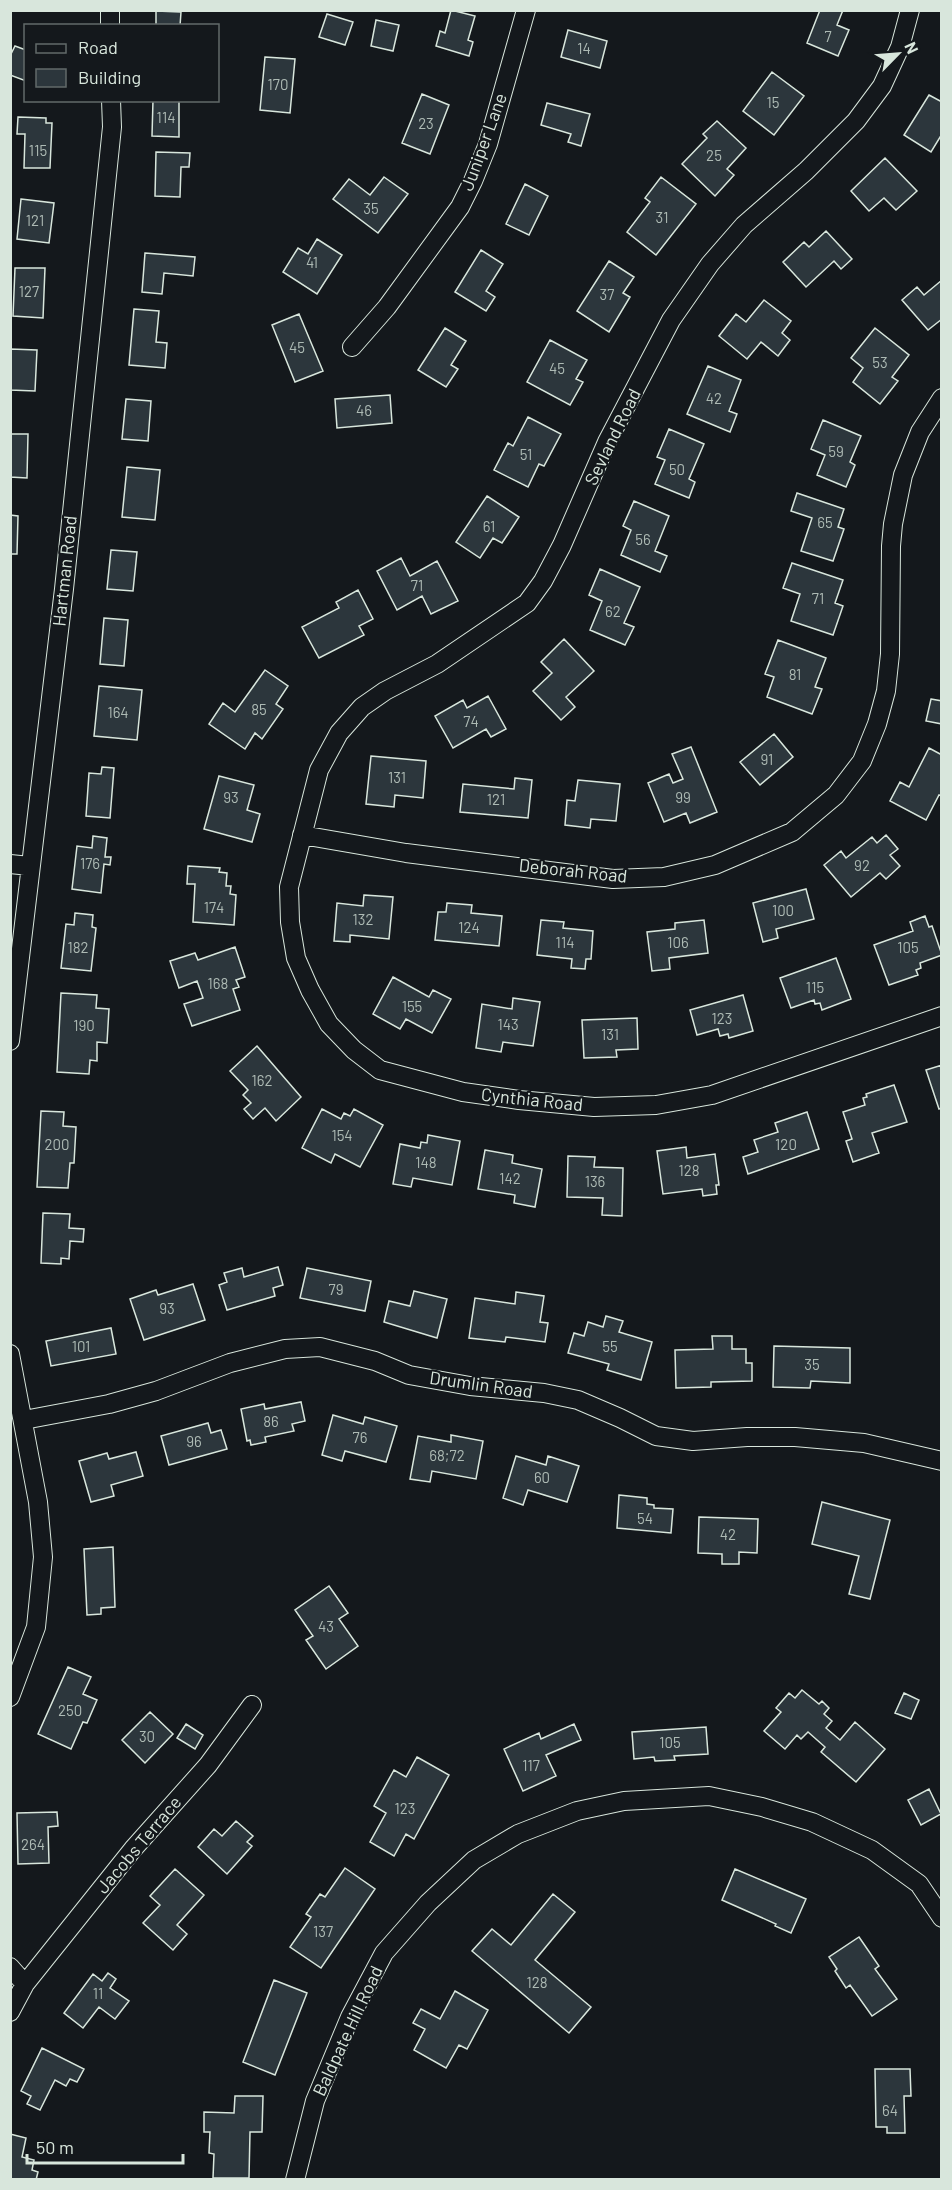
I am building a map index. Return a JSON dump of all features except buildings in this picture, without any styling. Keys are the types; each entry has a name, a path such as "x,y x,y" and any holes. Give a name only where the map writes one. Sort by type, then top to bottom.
{"street":[{"name":"Juniper Lane","path":"352,347 387,307 464,198 488,144 526,10"},
{"name":"Sevland Road","path":"302,835 319,770 339,733 362,707 385,691 437,664 499,624 527,603 538,589 562,545 607,442 671,320 710,264 744,225 806,171 856,121 882,86 900,47 910,10"},
{"name":"Hartman Road","path":"10,1041 65,578 112,127 111,102"},
{"name":"Deborah Road","path":"302,835 406,853 612,879 664,877 715,866 792,832 836,795 862,761 877,724 886,691 890,654 891,546 895,514 903,475 920,432 942,398"},
{"name":"Cynthia Road","path":"302,835 289,887 290,922 296,958 329,1024 354,1050 380,1070 463,1092 519,1100 594,1107 656,1105 712,1095 942,1016"},
{"path":"10,864 30,866"},
{"name":"Drumlin Road","path":"24,1420 109,1404 156,1391 230,1363 285,1348 320,1347 375,1361 409,1375 470,1386 544,1393 578,1400 656,1436 693,1441 747,1437 795,1437 864,1443 942,1461"},
{"path":"10,1354 38,1502 43,1557 36,1627 10,1697"},
{"name":"Jacobs Terrace","path":"25,1984 133,1849 208,1765 252,1705"},
{"name":"Baldpate Hill Road","path":"295,2180 315,2101 350,2017 384,1953 428,1903 474,1860 518,1834 578,1811 624,1802 709,1796 752,1804 812,1822 872,1850 920,1884 942,1918"},
{"path":"10,1967 25,1984 10,2012"}]}
